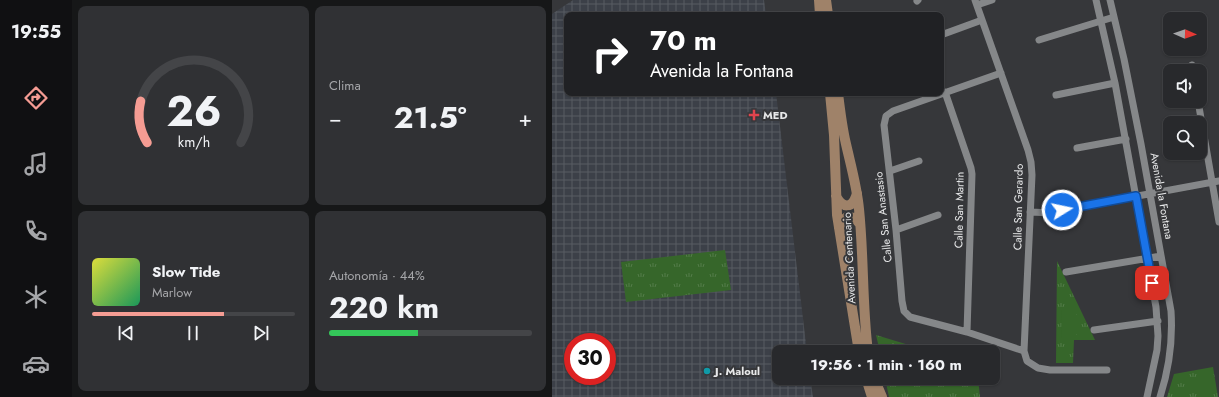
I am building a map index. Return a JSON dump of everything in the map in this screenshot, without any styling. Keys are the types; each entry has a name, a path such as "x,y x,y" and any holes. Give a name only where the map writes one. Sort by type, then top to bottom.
{"main road":[{"path":"819,0 820,12"},
{"path":"826,0 828,12"},
{"name":"Avenida Centenario","path":"830,96 839,228 859,345"},
{"name":"Avenida Centenario","path":"838,96 841,122 857,193 863,253 864,323 867,345"},
{"path":"836,196 839,202 843,205 849,205 855,200 857,193"},
{"path":"839,228 843,220 847,217 856,218 860,224"},
{"path":"868,385 872,397"},
{"path":"877,385 882,397"}],"street":[{"path":"976,3 992,0"},
{"path":"1096,0 1126,139 1158,321 1158,350 1147,397"},
{"name":"Avenida la Fontana","path":"1110,0 1126,66 1171,311 1172,329 1169,363 1160,397"},
{"name":"Calle San Gerardo","path":"976,3 1031,162 1024,352"},
{"path":"1039,40 1114,17"},
{"path":"944,34 982,20"},
{"name":"Calle San Anastasio","path":"945,92 1001,73"},
{"path":"1056,94 1115,83"},
{"name":"Calle San Martin","path":"945,92 972,174 967,332"},
{"name":"Calle San Anastasio","path":"934,96 893,111 886,116 884,124 904,311 910,317 967,332 1024,352"},
{"path":"1199,108 1215,182 1219,222"},
{"path":"1077,148 1126,139"},
{"path":"890,171 919,161"},
{"path":"1062,210 1215,182"},
{"path":"1030,212 1054,213"},
{"path":"896,230 938,215"},
{"path":"1066,272 1161,256"},
{"path":"1094,330 1158,321"},
{"path":"1024,352 1027,360 1038,368 1050,370 1107,370"}],"shaded area":[{"path":"573,0 764,0 766,12 564,12 564,96 776,96 806,345 772,345 772,385 811,385 813,397 552,397 552,14"}],"green space":[{"path":"725,250 731,290 626,302 621,262"},
{"path":"1057,261 1095,340 1074,340 1073,363 1056,363"},
{"path":"1062,310 1076,310 1076,338 1061,338"},
{"path":"876,335 909,345 878,345"},
{"path":"1213,367 1218,397 1167,397 1174,374"},
{"path":"1198,374 1211,374 1211,397 1198,397"},
{"path":"886,385 979,385 980,397 889,397"}],"place":[{"name":"MED","path":"754,115"},
{"name":"J. Maloul","path":"707,371"}],"route":[{"path":"1062,210 1136,196 1152,283"}]}
